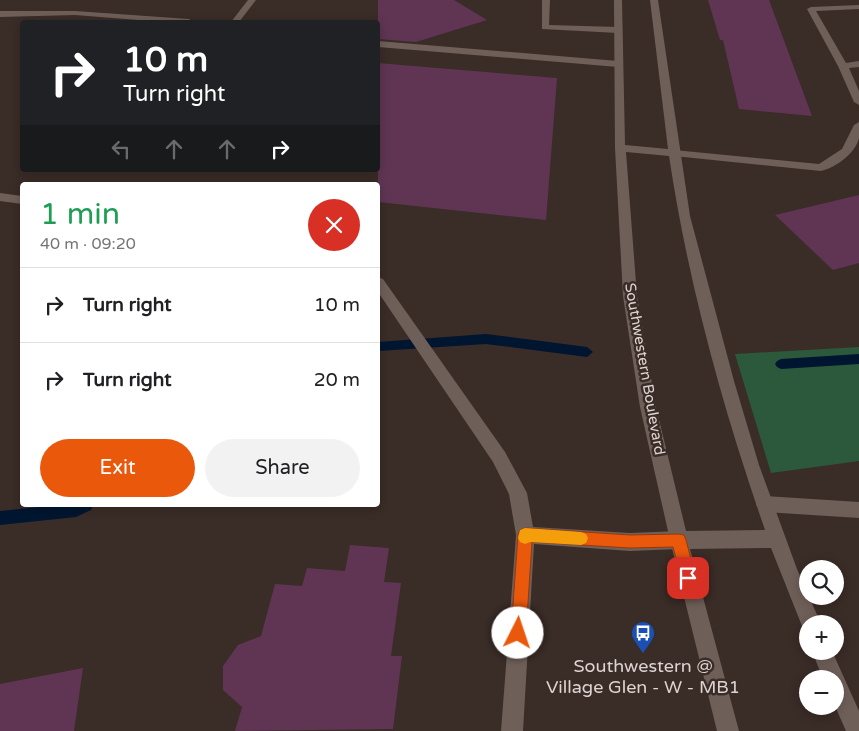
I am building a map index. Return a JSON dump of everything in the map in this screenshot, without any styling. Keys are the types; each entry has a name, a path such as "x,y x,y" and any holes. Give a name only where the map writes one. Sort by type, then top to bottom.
{"street":[{"path":"237,20 252,0"},
{"path":"546,0 545,27 618,30"},
{"name":"Southwestern Boulevard","path":"618,0 620,148 630,296 648,407 679,540 728,731"},
{"path":"654,0 684,216 726,381 777,539 807,615"},
{"path":"859,7 811,9 843,66 859,102"},
{"path":"0,14 76,13 164,20"},
{"path":"380,44 618,64"},
{"path":"843,66 859,64"},
{"path":"620,148 821,168 840,157 854,143 859,125"},
{"path":"0,197 20,200"},
{"path":"380,285 482,432 518,493 525,535 512,731"},
{"path":"765,504 859,510"},
{"path":"525,535 630,542 777,539"},
{"path":"844,702 857,731"}],"green space":[{"path":"859,347 859,461 771,473 735,354"}],"building":[{"path":"378,0 454,0 487,20 416,42 380,39 380,20 378,20"},
{"path":"708,0 769,0 812,116 739,109 723,40 720,40"},
{"path":"380,63 557,78 546,220 380,202 380,182 378,182 378,172 380,172"},
{"path":"859,195 859,263 833,270 775,215"},
{"path":"350,545 389,548 384,582 401,583 391,656 402,656 393,729 235,731 242,707 223,690 223,666 238,645 261,636 275,584 302,586 307,568 345,571"},
{"path":"83,668 74,731 0,731 0,684"}],"waterway":[{"path":"380,347 486,339 587,352"},
{"path":"781,364 859,359"},
{"path":"0,518 76,510 82,507"}],"slow traffic":[{"path":"525,538 525,535 581,538"}],"place":[{"name":"Southwestern @ Village Glen - W - MB1","path":"643,654"}],"route":[{"path":"518,633 525,535 630,542 679,540 688,578"}]}
